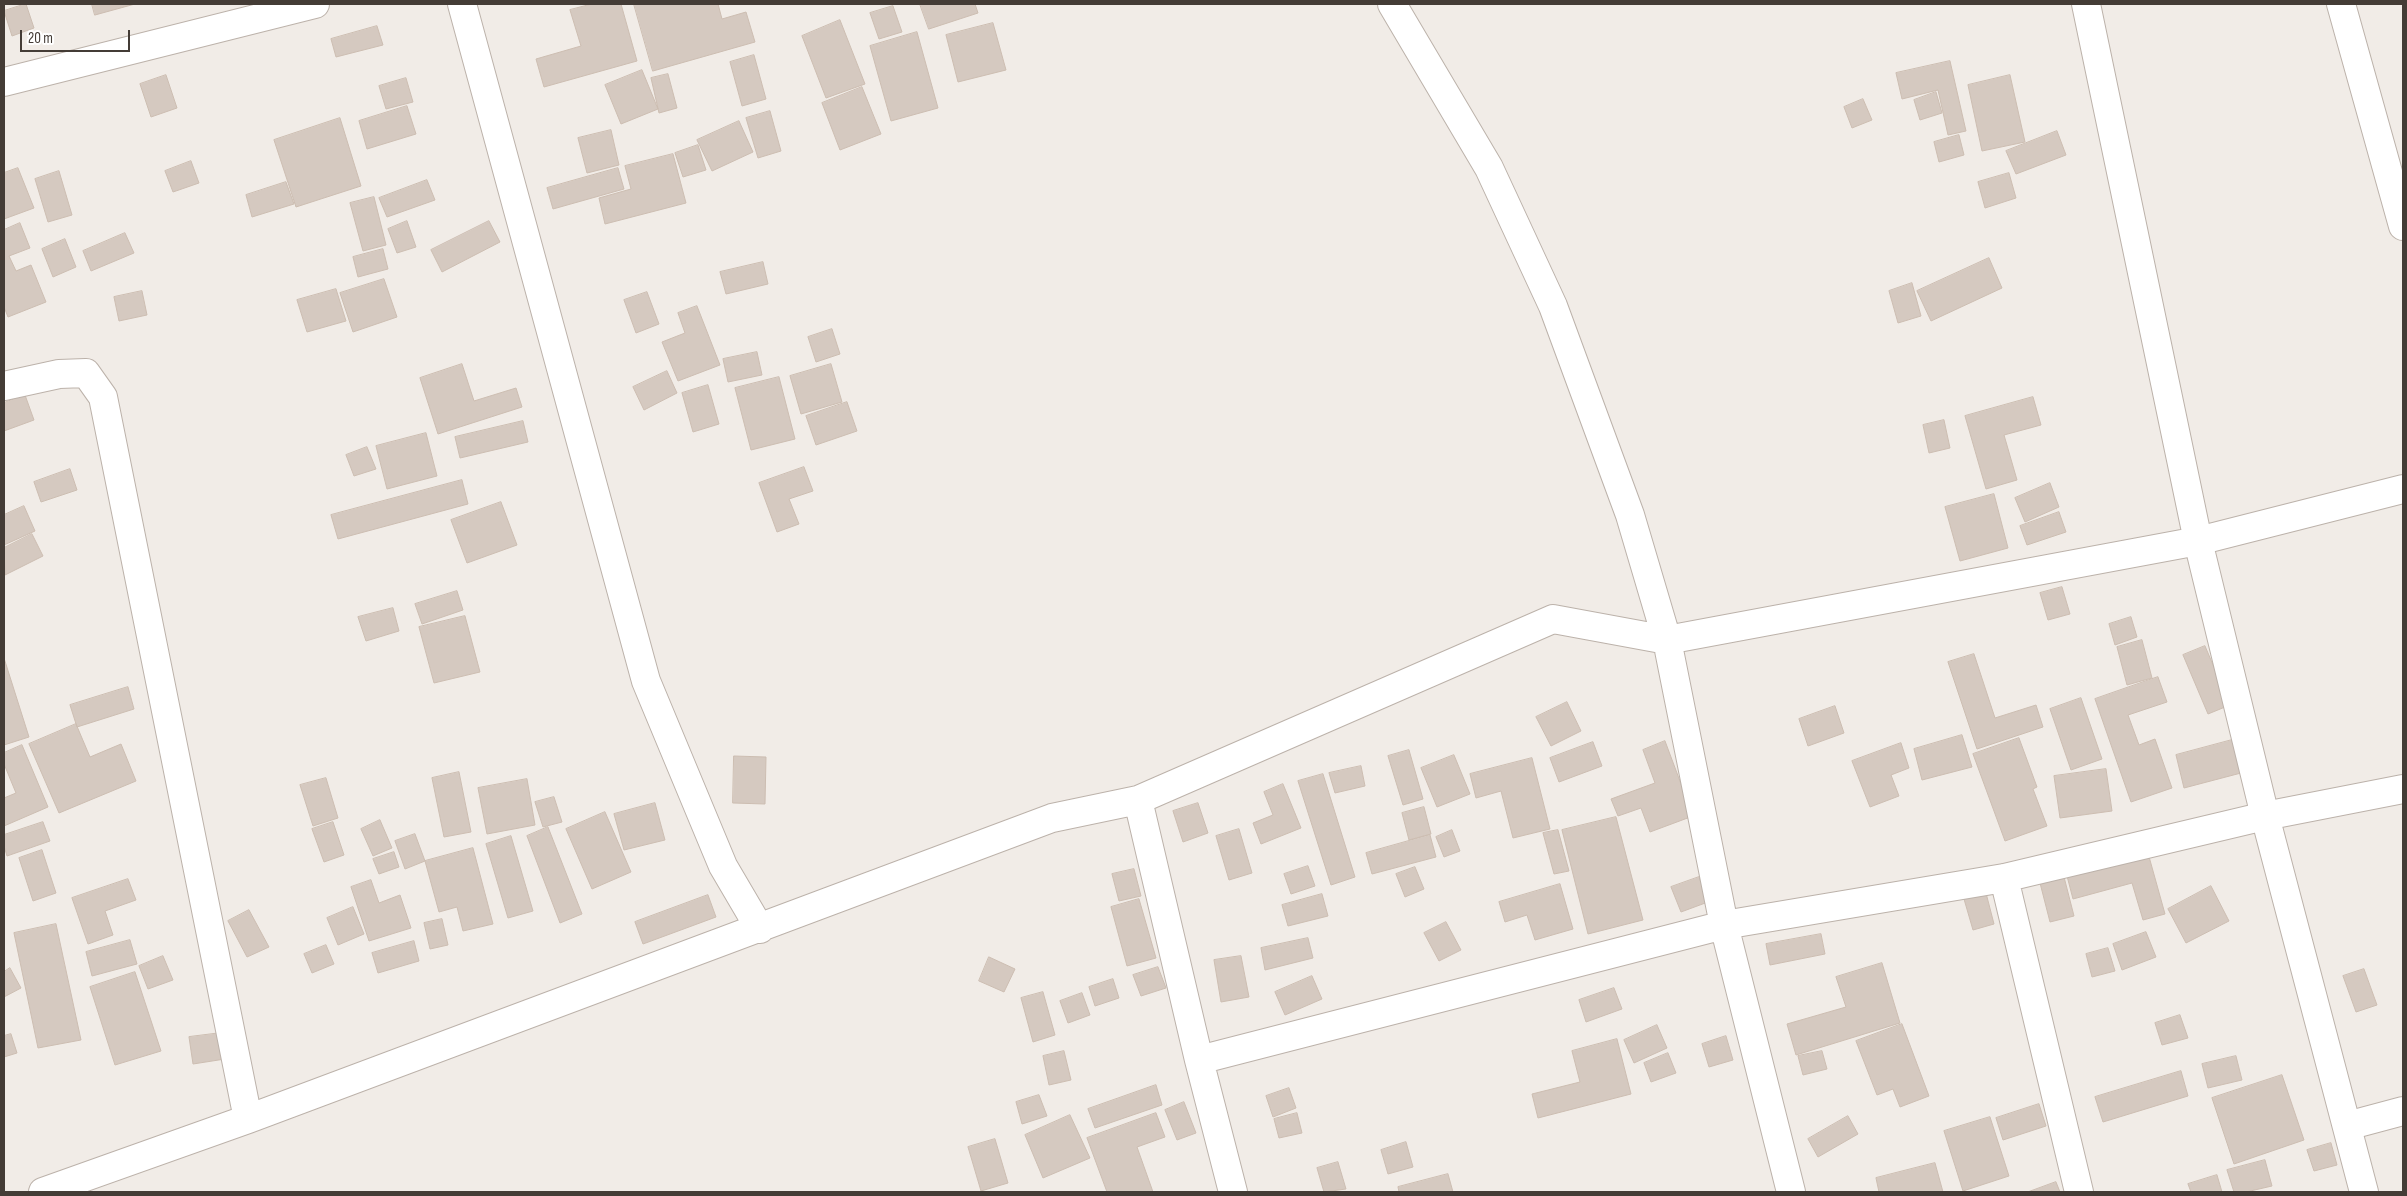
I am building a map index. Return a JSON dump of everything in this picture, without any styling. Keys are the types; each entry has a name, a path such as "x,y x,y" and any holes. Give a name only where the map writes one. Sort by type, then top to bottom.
{"street":[{"path":"4,82 315,4"},
{"path":"462,4 646,681 723,866 760,929"},
{"path":"1392,4 1489,168 1553,306 1630,515 1667,640 1724,925 1791,1192"},
{"path":"2086,4 2198,541 2265,816 2364,1192"},
{"path":"2341,4 2403,226"},
{"path":"4,386 59,374 86,373 103,397 248,1119"},
{"path":"42,1192 248,1119 760,929 1052,818 1138,800 1553,619 1667,640 2198,541 2403,489"},
{"path":"1199,1060 1724,925 2004,878 2265,816 2403,788"},
{"path":"1138,800 1199,1060 1233,1192"},
{"path":"2004,878 2079,1192"},
{"path":"2347,1126 2403,1111"}],"building":[{"path":"26,4 34,28 12,36 4,11"},
{"path":"92,4 135,4 95,15"},
{"path":"592,4 621,4 637,61 544,87 536,59 581,46 570,10"},
{"path":"634,4 718,4 722,19 746,12 755,42 653,71"},
{"path":"920,4 975,4 978,13 929,29"},
{"path":"893,6 902,32 879,39 870,13"},
{"path":"840,20 865,84 826,98 802,36"},
{"path":"993,23 1006,70 958,82 946,35"},
{"path":"377,26 383,45 336,57 331,39"},
{"path":"917,32 938,108 891,121 870,46"},
{"path":"754,55 766,99 742,106 730,62"},
{"path":"1950,61 1966,131 1948,135 1938,90 1902,99 1896,73"},
{"path":"642,70 658,109 621,124 605,85"},
{"path":"668,74 677,108 659,113 651,78"},
{"path":"166,75 177,108 151,117 140,84"},
{"path":"2010,75 2025,142 1982,151 1968,85"},
{"path":"406,78 413,102 386,109 379,86"},
{"path":"862,87 881,134 840,150 822,103"},
{"path":"1936,92 1942,113 1920,120 1914,100"},
{"path":"1863,99 1872,120 1852,128 1844,107"},
{"path":"407,106 416,134 367,149 359,121"},
{"path":"770,111 781,151 758,158 746,118"},
{"path":"340,118 361,186 296,207 274,140"},
{"path":"739,121 753,152 712,171 697,140"},
{"path":"611,130 619,165 587,173 578,138"},
{"path":"2057,131 2066,155 2016,174 2006,151"},
{"path":"1959,135 1964,155 1939,162 1934,142"},
{"path":"698,145 706,170 683,177 675,153"},
{"path":"673,154 686,203 605,224 599,198 631,189 625,166"},
{"path":"191,161 199,183 173,192 165,171"},
{"path":"18,168 34,208 4,219 4,173"},
{"path":"618,168 624,189 553,209 547,188"},
{"path":"59,171 72,215 48,222 35,179"},
{"path":"2009,173 2016,198 1985,208 1978,182"},
{"path":"427,180 435,200 387,217 379,198"},
{"path":"286,182 294,204 252,217 246,195"},
{"path":"374,197 386,245 363,251 350,203"},
{"path":"407,221 416,247 397,253 388,229"},
{"path":"489,221 500,242 442,272 431,250"},
{"path":"20,223 30,248 9,256 16,271 31,265 46,302 8,317 4,307 4,230"},
{"path":"125,233 134,253 91,271 83,251"},
{"path":"65,239 76,267 53,277 42,249"},
{"path":"383,249 388,269 358,277 353,257"},
{"path":"1989,258 2002,288 1931,321 1917,291"},
{"path":"763,262 768,284 726,294 720,272"},
{"path":"384,279 397,317 353,332 340,293"},
{"path":"1912,283 1921,316 1898,323 1889,291"},
{"path":"336,289 346,321 307,332 297,300"},
{"path":"142,291 147,315 119,321 114,297"},
{"path":"647,292 659,324 636,333 624,300"},
{"path":"697,306 720,365 678,381 662,342 685,333 678,313"},
{"path":"832,329 840,354 816,362 808,337"},
{"path":"757,352 762,375 728,382 723,359"},
{"path":"462,364 474,401 516,388 522,407 438,434 420,378"},
{"path":"831,364 842,402 801,414 790,376"},
{"path":"667,371 677,393 644,410 633,387"},
{"path":"779,377 795,439 751,450 735,388"},
{"path":"708,385 719,424 693,432 682,393"},
{"path":"25,395 34,420 4,431 4,403"},
{"path":"2033,397 2041,425 2004,435 2017,480 1986,489 1965,416"},
{"path":"847,402 857,431 816,445 806,416"},
{"path":"1944,420 1950,448 1929,453 1923,425"},
{"path":"523,421 528,442 460,458 455,437"},
{"path":"426,433 437,476 387,489 376,446"},
{"path":"367,447 376,469 354,476 346,455"},
{"path":"804,467 813,491 789,499 799,524 777,532 759,483"},
{"path":"70,469 77,490 41,502 34,482"},
{"path":"462,480 468,504 338,539 331,515"},
{"path":"2050,483 2059,507 2025,522 2015,498"},
{"path":"1994,494 2008,548 1960,561 1945,507"},
{"path":"501,502 517,545 467,563 451,520"},
{"path":"24,506 35,531 4,545 4,515"},
{"path":"2059,512 2066,532 2027,545 2020,526"},
{"path":"32,534 43,556 5,575 4,548"},
{"path":"2062,587 2070,614 2048,620 2040,593"},
{"path":"457,591 463,610 422,624 415,604"},
{"path":"393,608 399,631 366,641 358,617"},
{"path":"465,616 480,672 434,683 419,627"},
{"path":"2131,617 2137,637 2115,645 2109,624"},
{"path":"2142,640 2152,678 2127,685 2117,647"},
{"path":"2205,646 2230,705 2208,714 2183,655"},
{"path":"1974,654 1995,718 2036,705 2043,727 1977,749 1948,662"},
{"path":"4,658 29,737 4,745"},
{"path":"2158,677 2167,702 2128,715 2139,745 2155,739 2172,788 2131,802 2095,699"},
{"path":"128,687 134,709 77,727 70,705"},
{"path":"2081,698 2102,759 2071,770 2050,709"},
{"path":"1567,702 1581,731 1551,746 1536,717"},
{"path":"1835,706 1844,733 1808,746 1799,719"},
{"path":"76,724 90,757 121,744 136,781 59,813 29,744"},
{"path":"1962,735 1972,767 1922,780 1914,749"},
{"path":"2019,738 2037,787 2033,789 2047,826 2005,841 1973,754"},
{"path":"2232,740 2241,773 2184,788 2176,755"},
{"path":"1665,741 1693,816 1650,832 1641,808 1618,816 1611,799 1655,783 1643,750"},
{"path":"1593,742 1602,766 1559,782 1550,758"},
{"path":"1901,743 1909,768 1891,775 1899,796 1870,807 1852,761"},
{"path":"22,745 48,807 4,826 4,798 16,793 4,764 4,753"},
{"path":"1409,750 1423,799 1403,805 1388,756"},
{"path":"1454,755 1470,794 1437,807 1421,768"},
{"path":"734,756 766,757 765,804 733,803"},
{"path":"1532,758 1550,829 1513,838 1501,791 1476,798 1470,774"},
{"path":"1361,766 1365,786 1335,793 1329,773"},
{"path":"2106,769 2112,811 2060,818 2054,776"},
{"path":"459,772 471,832 444,837 432,778"},
{"path":"1323,774 1355,877 1331,885 1298,781"},
{"path":"326,778 338,818 313,826 300,785"},
{"path":"527,779 535,825 487,834 478,788"},
{"path":"1283,784 1301,828 1261,844 1253,823 1273,815 1264,792"},
{"path":"554,797 562,822 543,827 535,802"},
{"path":"655,803 665,840 624,850 614,814"},
{"path":"1198,803 1208,833 1183,842 1173,811"},
{"path":"1424,807 1431,834 1409,840 1402,813"},
{"path":"605,812 631,872 592,889 566,829"},
{"path":"1616,817 1643,920 1588,934 1562,830"},
{"path":"380,820 392,848 373,856 361,829"},
{"path":"43,822 50,841 7,856 4,846 4,835"},
{"path":"333,822 344,855 324,862 312,829"},
{"path":"548,827 582,914 560,923 527,836"},
{"path":"1239,829 1252,873 1229,880 1216,836"},
{"path":"1452,830 1460,851 1444,857 1436,837"},
{"path":"1558,830 1569,871 1554,874 1543,833"},
{"path":"415,834 425,861 405,869 395,841"},
{"path":"1430,835 1436,857 1372,874 1366,853"},
{"path":"511,836 533,911 508,918 486,844"},
{"path":"473,848 493,924 463,931 457,907 439,912 425,861"},
{"path":"42,850 56,893 33,901 19,858"},
{"path":"394,852 399,867 379,874 373,859"},
{"path":"2148,853 2165,914 2143,920 2132,883 2073,899 2067,876"},
{"path":"1308,866 1315,886 1291,894 1284,874"},
{"path":"1415,867 1424,889 1405,897 1396,874"},
{"path":"1134,869 1141,896 1119,901 1112,874"},
{"path":"2063,873 2074,916 2050,922 2039,879"},
{"path":"1699,877 1708,902 1681,912 1671,887"},
{"path":"128,879 136,900 105,911 113,935 88,944 72,898"},
{"path":"371,880 379,903 400,895 411,928 369,941 351,887"},
{"path":"1560,884 1573,929 1535,940 1527,915 1505,922 1499,902"},
{"path":"2211,886 2229,921 2186,943 2168,909"},
{"path":"1986,893 1994,924 1973,930 1964,899"},
{"path":"1322,894 1328,916 1288,926 1282,905"},
{"path":"708,895 716,917 643,944 635,922"},
{"path":"1139,899 1156,958 1127,966 1111,907"},
{"path":"353,907 364,934 338,945 327,918"},
{"path":"249,910 269,947 247,957 228,921"},
{"path":"442,919 448,945 430,949 424,923"},
{"path":"1446,922 1461,950 1439,961 1424,933"},
{"path":"56,924 81,1040 38,1048 14,933"},
{"path":"2146,932 2156,957 2122,970 2113,944"},
{"path":"1821,934 1825,954 1770,965 1766,944"},
{"path":"1308,938 1313,958 1265,970 1261,948"},
{"path":"130,940 137,964 92,976 86,952"},
{"path":"414,941 419,961 378,973 372,953"},
{"path":"326,945 334,964 312,973 304,954"},
{"path":"2108,948 2115,971 2092,977 2086,954"},
{"path":"163,956 173,980 148,989 139,966"},
{"path":"1241,956 1249,997 1221,1002 1214,960"},
{"path":"989,957 1015,969 1004,992 979,981"},
{"path":"1882,963 1900,1023 1796,1055 1787,1024 1846,1007 1836,977"},
{"path":"1158,967 1166,988 1141,996 1133,975"},
{"path":"10,968 21,988 4,997 4,972"},
{"path":"2364,969 2377,1005 2356,1012 2343,976"},
{"path":"135,972 161,1051 115,1065 90,987"},
{"path":"1312,976 1322,999 1285,1015 1275,992"},
{"path":"1113,979 1119,998 1095,1006 1089,987"},
{"path":"1614,988 1622,1009 1586,1022 1579,1000"},
{"path":"1043,992 1055,1035 1033,1042 1021,998"},
{"path":"1082,993 1090,1015 1068,1023 1060,1001"},
{"path":"2180,1015 2188,1038 2162,1045 2155,1023"},
{"path":"1902,1024 1929,1096 1900,1107 1893,1089 1877,1095 1856,1041"},
{"path":"1657,1025 1667,1048 1634,1063 1624,1040"},
{"path":"221,1033 225,1059 193,1064 189,1037"},
{"path":"11,1034 17,1053 4,1057 4,1036"},
{"path":"1726,1036 1733,1060 1709,1067 1702,1044"},
{"path":"1617,1039 1631,1094 1538,1118 1532,1094 1580,1082 1572,1051"},
{"path":"1064,1051 1071,1080 1049,1085 1043,1056"},
{"path":"1822,1051 1827,1069 1803,1075 1798,1056"},
{"path":"1668,1053 1676,1073 1651,1082 1644,1063"},
{"path":"2236,1056 2242,1080 2208,1088 2202,1064"},
{"path":"2181,1071 2188,1096 2103,1122 2095,1097"},
{"path":"2282,1075 2304,1140 2234,1164 2212,1098"},
{"path":"1156,1085 1162,1105 1095,1128 1088,1109"},
{"path":"1289,1088 1296,1108 1273,1117 1266,1096"},
{"path":"1039,1095 1047,1116 1022,1124 1016,1102"},
{"path":"1184,1102 1196,1133 1177,1140 1165,1110"},
{"path":"2039,1104 2046,1126 2003,1140 1996,1118"},
{"path":"1156,1113 1165,1137 1137,1147 1153,1192 1107,1192 1087,1138"},
{"path":"1297,1113 1302,1133 1279,1138 1274,1119"},
{"path":"1070,1115 1090,1158 1043,1178 1025,1135"},
{"path":"1848,1116 1858,1134 1818,1157 1808,1139"},
{"path":"1990,1117 2009,1176 1963,1191 1944,1131"},
{"path":"995,1139 1008,1183 981,1191 968,1147"},
{"path":"1406,1142 1413,1167 1388,1174 1381,1150"},
{"path":"2331,1143 2337,1165 2314,1171 2307,1150"},
{"path":"2265,1160 2272,1186 2246,1192 2234,1192 2227,1170"},
{"path":"1338,1162 1346,1189 1324,1192 1317,1168"},
{"path":"1935,1163 1943,1192 1879,1192 1876,1178"},
{"path":"1448,1174 1453,1192 1399,1192 1398,1187"},
{"path":"2217,1175 2222,1192 2191,1192 2188,1184"},
{"path":"2056,1182 2060,1192 2028,1192"}]}
